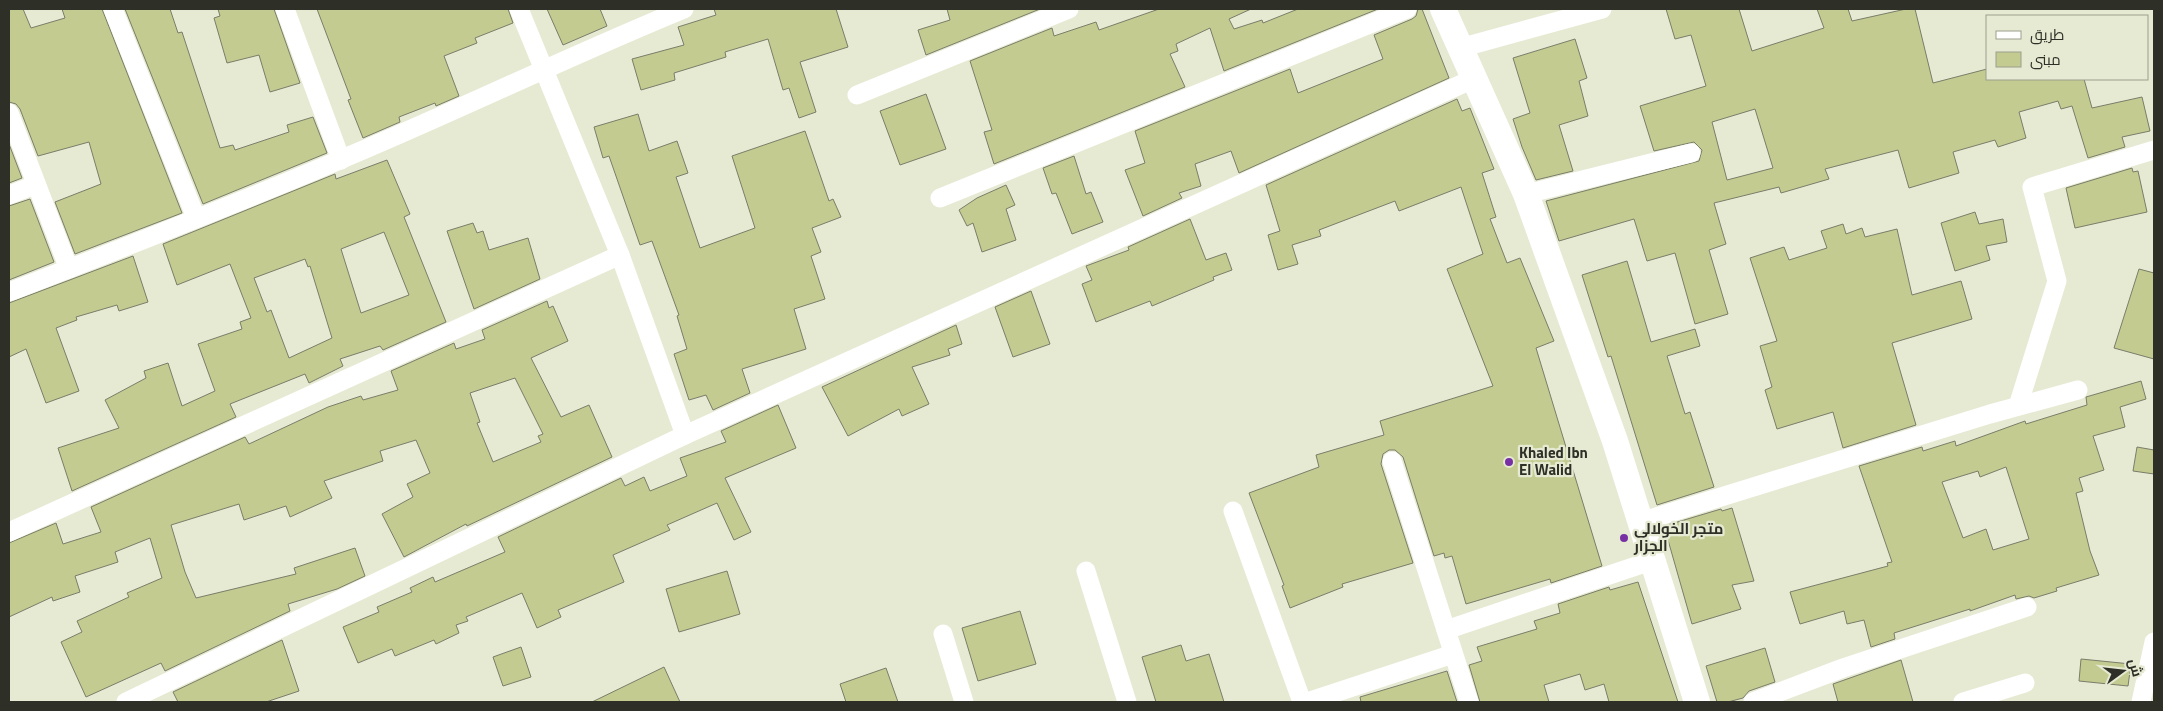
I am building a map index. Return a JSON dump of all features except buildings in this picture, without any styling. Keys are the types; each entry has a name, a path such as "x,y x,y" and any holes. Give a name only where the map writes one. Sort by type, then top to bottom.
{"street":[{"path":"113,9 196,218"},
{"path":"285,9 341,160"},
{"path":"519,9 546,70 620,255 685,435"},
{"path":"9,292 341,160 546,70 606,41 684,9"},
{"path":"857,95 1069,9"},
{"path":"940,198 1407,9"},
{"path":"1443,9 1526,194 1616,440 1651,561 1697,702"},
{"path":"1460,48 1602,9"},
{"path":"126,702 685,435 1473,79"},
{"path":"9,113 35,185 69,269"},
{"path":"2018,406 2057,281 2032,188 2154,150"},
{"path":"1526,194 1692,153"},
{"path":"9,195 35,185"},
{"path":"9,532 620,255"},
{"path":"1640,522 2018,406 2078,390"},
{"path":"1392,461 1469,702"},
{"path":"1233,511 1302,702"},
{"path":"1446,630 1651,561"},
{"path":"1086,571 1127,702"},
{"path":"1753,702 1843,668 2027,607"},
{"path":"943,634 964,702"},
{"path":"2141,702 2151,668 2154,642"},
{"path":"1307,702 1454,654"},
{"path":"1964,702 2026,683"}],"place":[{"name":"Khaled Ibn El Walid","path":"1509,462"},
{"name":"متجر الخولالي الجزار","path":"1624,538"}]}
